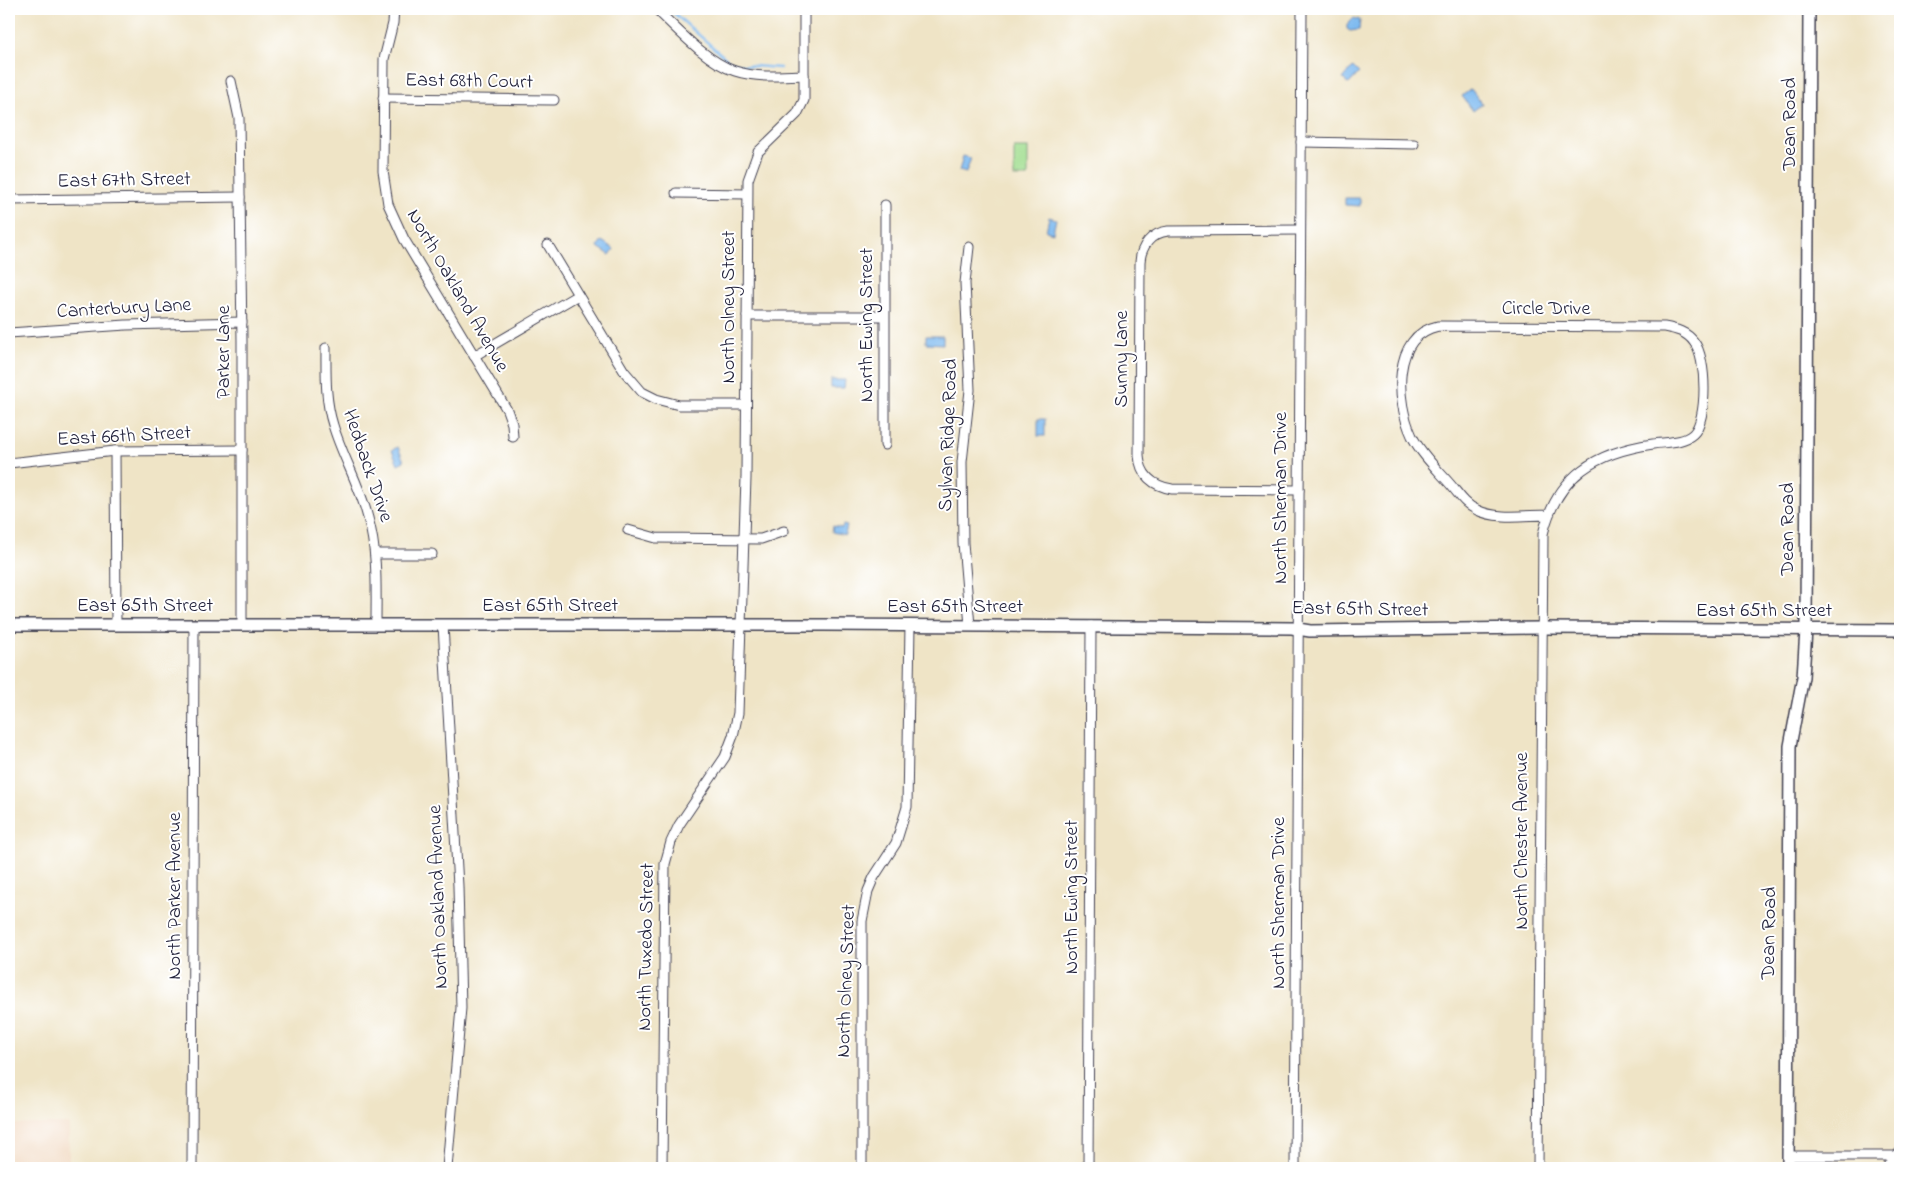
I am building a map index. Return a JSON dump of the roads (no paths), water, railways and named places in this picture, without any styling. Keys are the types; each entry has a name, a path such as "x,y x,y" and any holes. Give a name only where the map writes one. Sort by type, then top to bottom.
{"street":[{"name":"North Oakland Avenue","path":"394,9 393,23 384,56 383,98 383,175 392,215 404,239 507,410 512,424 512,437"},
{"path":"656,9 714,60 734,70 761,75 804,75"},
{"name":"North Olney Street","path":"740,625 746,406 747,194 750,169 758,152 795,116 802,106 805,94 804,9"},
{"name":"North Sherman Drive","path":"1295,1168 1302,9"},
{"name":"Dean Road","path":"1788,1162 1790,741 1803,677 1806,630 1809,9"},
{"name":"Parker Lane","path":"231,81 239,118 242,322 242,624"},
{"name":"East 68th Court","path":"383,98 554,100"},
{"path":"1301,142 1414,144"},
{"path":"676,193 747,194"},
{"name":"East 67th Street","path":"9,200 240,197"},
{"name":"North Ewing Street","path":"885,205 885,445"},
{"name":"Sunny Lane","path":"1299,490 1172,489 1161,487 1148,479 1142,470 1139,459 1139,436 1140,262 1146,245 1154,236 1168,231 1300,230"},
{"path":"548,245 626,374 642,392 656,399 679,405 746,406"},
{"name":"Sylvan Ridge Road","path":"969,246 965,283 970,390 962,462 963,542 970,626"},
{"path":"474,356 578,294"},
{"path":"747,316 884,316"},
{"name":"Canterbury Lane","path":"9,333 126,325 242,322"},
{"name":"Circle Drive","path":"1548,515 1491,515 1475,510 1467,504 1422,452 1409,428 1402,398 1403,356 1406,348 1415,336 1424,330 1438,326 1664,327 1679,330"},
{"name":"North Chester Avenue","path":"1538,1168 1542,541 1548,515 1565,486 1592,462 1623,448 1682,440 1697,429 1703,416 1702,359 1694,342 1679,330"},
{"name":"Hedback Drive","path":"326,348 326,387 330,413 337,438 364,501 375,554 376,625"},
{"name":"East 66th Street","path":"9,463 115,451 242,450"},
{"path":"115,451 116,625"},
{"path":"628,530 656,538 743,539 765,538 784,531"},
{"path":"375,554 432,554"},
{"name":"East 65th Street","path":"9,625 910,625 1298,629 1310,631 1540,628 1900,630"},
{"name":"North Parker Avenue","path":"192,1168 194,625"},
{"name":"North Oakland Avenue","path":"443,625 458,886 461,1008 447,1168"},
{"name":"North Tuxedo Street","path":"662,1168 665,864 676,832 720,767 731,743 738,709 740,625"},
{"name":"North Olney Street","path":"862,1168 862,921 868,892 874,877 896,843 907,807 910,625"},
{"name":"North Ewing Street","path":"1088,1168 1091,626"},
{"path":"1788,1162 1898,1154"},
{"path":"1886,1168 1898,1154"}],"water":[{"path":"1354,18 1360,20 1359,30 1350,31 1347,29 1347,25"},
{"path":"1353,67 1359,73 1349,84 1343,79"},
{"path":"1471,89 1482,104 1473,111 1462,96"},
{"path":"963,156 971,158 966,173 959,171"},
{"path":"1345,198 1360,198 1360,206 1345,205"},
{"path":"1049,217 1056,219 1053,233 1046,231"},
{"path":"602,241 614,249 610,255 598,247"},
{"path":"926,336 943,336 943,344 926,343"},
{"path":"831,380 845,380 844,388 831,388"},
{"path":"1038,419 1045,419 1045,436 1038,436"},
{"path":"398,447 404,461 398,464 392,450"},
{"path":"843,525 847,526 845,535 832,532 833,526 842,528"}],"waterway":[{"path":"669,9 730,62 742,65 780,68"}]}
